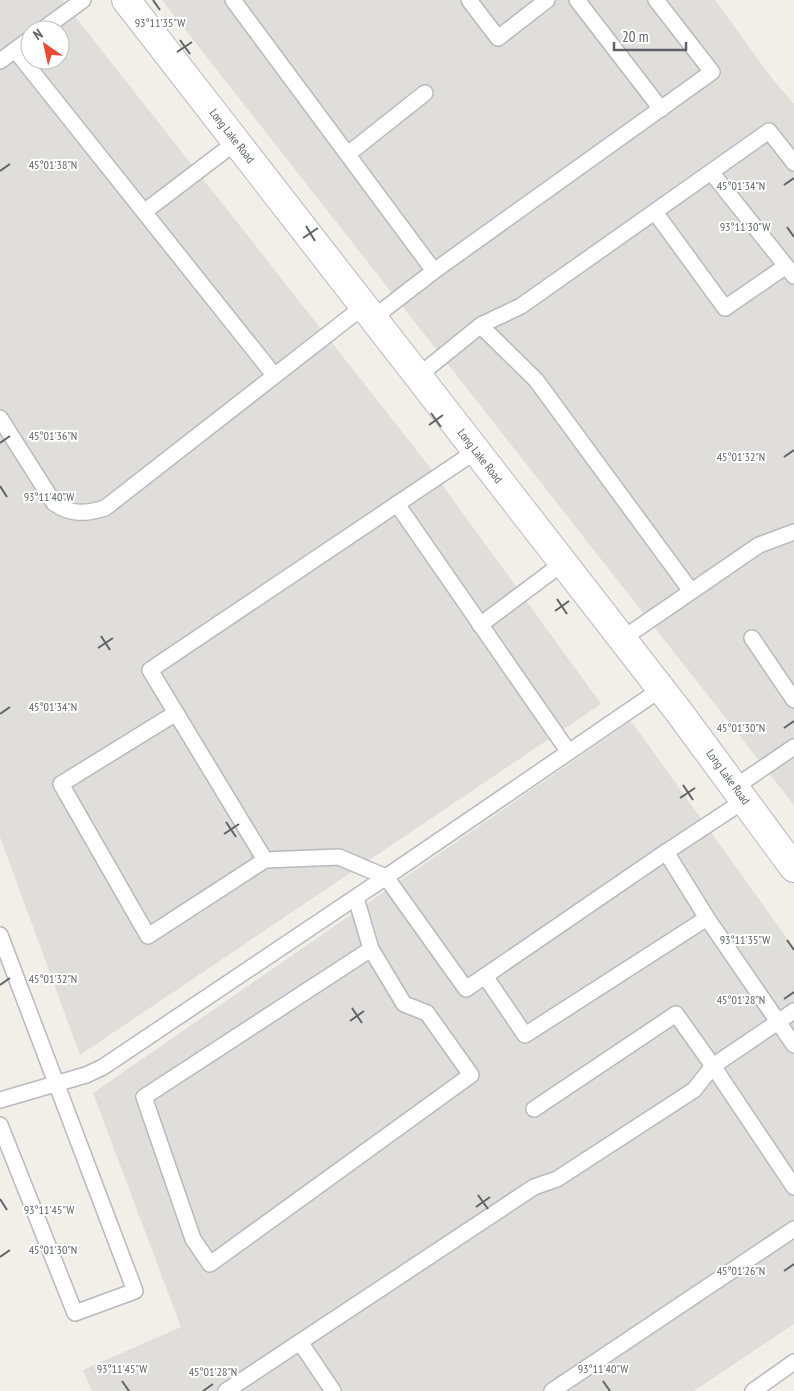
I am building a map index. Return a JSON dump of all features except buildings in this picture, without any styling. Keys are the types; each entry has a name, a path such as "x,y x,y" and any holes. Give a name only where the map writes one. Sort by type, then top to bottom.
{"street":[{"name":"Long Lake Road","path":"126,0 661,689 794,868"}],"lane":[{"path":"56,20 83,0"},
{"path":"233,0 434,271"},
{"path":"469,0 495,40 547,0"},
{"path":"576,0 661,109"},
{"path":"0,418 54,503 66,512 88,514 105,508 274,375 368,312 434,271 712,72 656,0"},
{"path":"0,61 20,46"},
{"path":"15,50 274,375"},
{"path":"348,154 426,93"},
{"path":"418,376 481,326 521,306 769,131 794,163"},
{"path":"144,212 236,142"},
{"path":"655,212 725,308 790,271 711,172"},
{"path":"481,326 536,380 691,591"},
{"path":"265,860 150,670 476,451"},
{"path":"397,504 568,751"},
{"path":"622,639 759,545 794,532"},
{"path":"480,625 563,563"},
{"path":"752,638 794,700"},
{"path":"0,1100 56,1084 102,1067 356,898 661,689"},
{"path":"176,713 61,784 148,936 265,860 339,857 386,877 466,989 666,852 794,747"},
{"path":"666,852 707,918 794,1045"},
{"path":"356,898 370,949 404,1004 427,1013 471,1075 210,1264 193,1240 144,1097 370,949"},
{"path":"485,976 524,1035 707,918"},
{"path":"0,935 134,1291 74,1313 0,1125"},
{"path":"226,1391 534,1187 558,1178 694,1090 713,1066 794,1011"},
{"path":"534,1109 676,1014 794,1187"},
{"path":"552,1391 794,1229"},
{"path":"300,1342 333,1391"},
{"path":"753,1391 794,1362"}],"shaded area":[{"path":"0,0 62,0 425,461 601,704 80,1055 0,837"},
{"path":"162,0 715,0 771,77 794,104 794,805"},
{"path":"631,721 794,948 794,1324 694,1391 92,1391 83,1370 181,1327 93,1093"}]}
